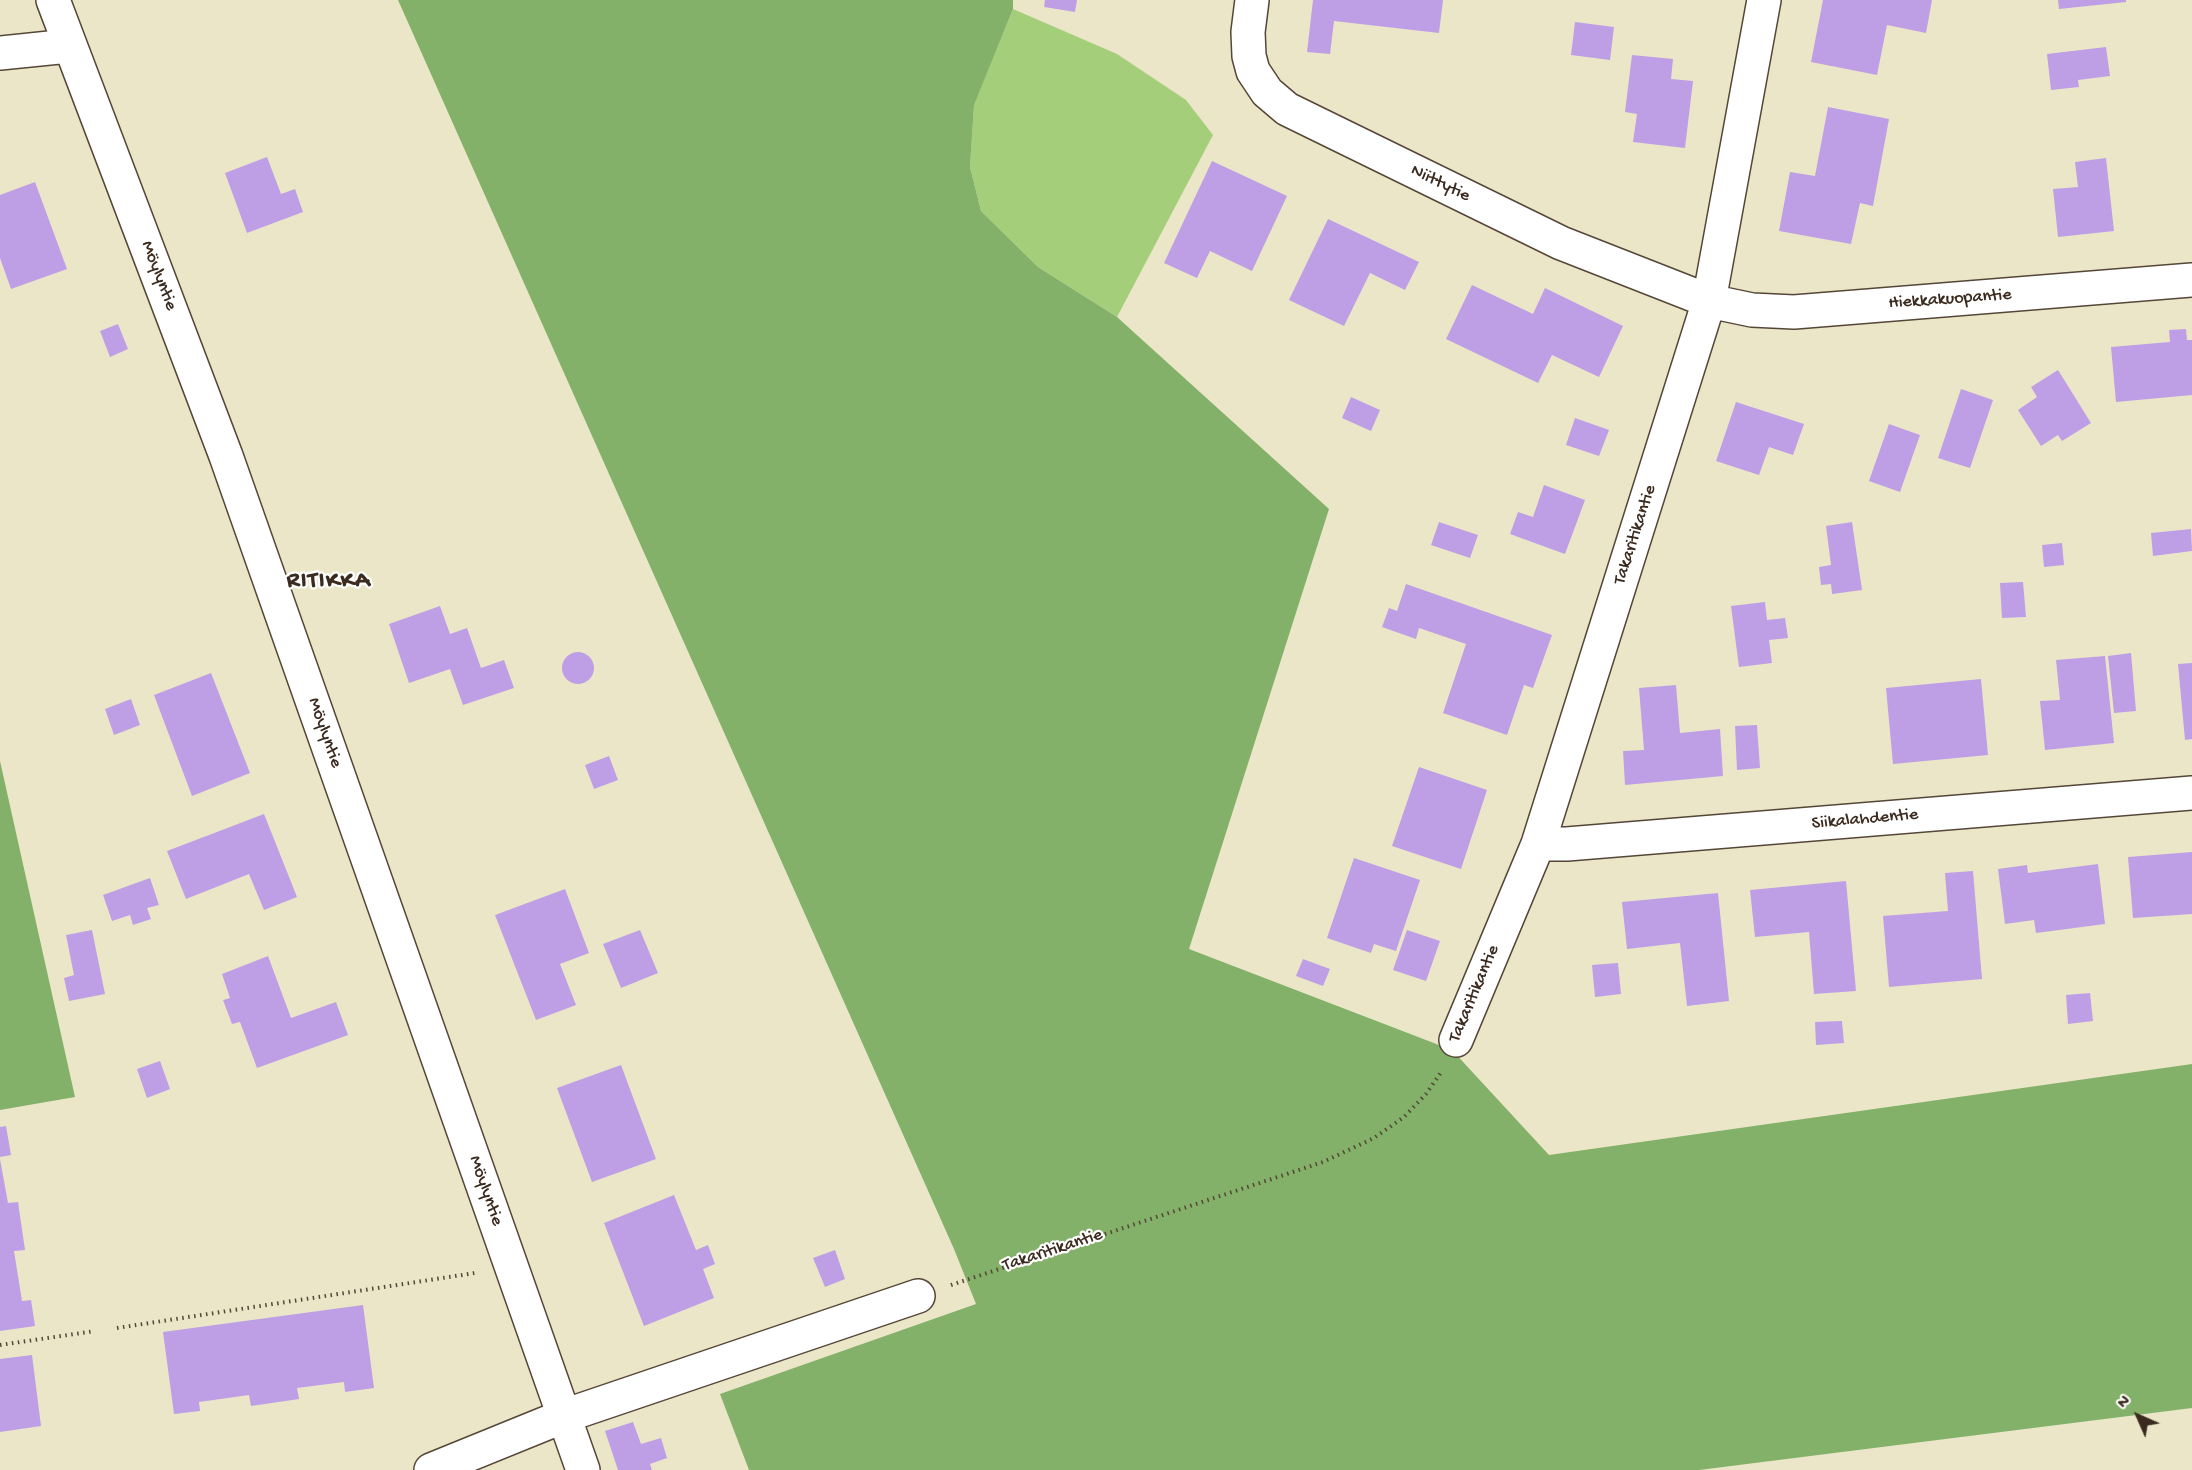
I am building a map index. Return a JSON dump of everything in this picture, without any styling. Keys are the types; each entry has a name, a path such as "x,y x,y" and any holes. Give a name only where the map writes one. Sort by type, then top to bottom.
{"street":[{"name":"Möylyntie","path":"53,0 226,456 583,1470"},
{"name":"Niittytie","path":"1252,0 1248,32 1249,56 1253,71 1267,92 1287,110 1561,243 1709,301"},
{"name":"Takaritikantie","path":"1456,1040 1538,844 1709,301 1764,0"},
{"path":"0,53 69,45"},
{"name":"Hiekkakuopantie","path":"1709,301 1752,310 1794,312 2192,280"},
{"name":"Siikalahdentie","path":"1538,844 1568,844 2192,793"},
{"path":"431,1470 564,1416 918,1296"}],"path":[{"name":"Takaritikantie","path":"918,1296 1323,1162 1374,1138 1404,1117 1426,1094 1442,1071 1456,1040"},
{"path":"117,1328 512,1267"},
{"path":"0,1345 95,1331"}],"green space":[{"path":"398,0 1013,0 1013,9 974,105 970,167 981,211 1038,267 1117,317 1329,509 1189,949 1452,1050 1549,1155 2192,1064 2192,1408 1699,1470 749,1470 720,1394 976,1304 954,1249"},
{"path":"1013,9 1117,54 1186,100 1213,135 1117,317 1038,267 981,211 970,167 974,104"},
{"path":"0,761 75,1097 0,1110"}],"building":[{"path":"1045,0 1077,0 1075,12 1044,7"},
{"path":"1313,0 1443,0 1439,33 1334,21 1330,54 1307,52"},
{"path":"1823,0 1932,0 1926,33 1887,25 1877,75 1811,62"},
{"path":"2058,0 2126,0 2126,2 2059,9"},
{"path":"1575,22 1614,27 1610,60 1571,55"},
{"path":"2106,47 2110,76 2078,80 2079,87 2051,90 2047,54"},
{"path":"1632,55 1673,59 1671,79 1693,81 1685,148 1633,142 1637,114 1625,112"},
{"path":"1828,107 1889,119 1873,206 1860,203 1851,244 1779,231 1790,172 1815,176"},
{"path":"267,157 281,194 295,189 303,212 247,233 225,173"},
{"path":"2106,158 2114,231 2058,237 2053,189 2078,187 2075,162"},
{"path":"1212,161 1287,196 1252,271 1210,251 1197,278 1164,263"},
{"path":"35,182 67,269 11,289 0,258 0,195"},
{"path":"1328,219 1419,262 1405,290 1370,273 1344,326 1289,300"},
{"path":"1472,285 1533,314 1545,288 1623,326 1599,377 1552,355 1538,383 1446,339"},
{"path":"118,324 128,349 110,357 100,331"},
{"path":"2186,329 2187,340 2192,340 2192,395 2116,402 2111,347 2170,342 2169,330"},
{"path":"2058,370 2091,423 2062,441 2058,435 2041,446 2018,410 2037,397 2031,387"},
{"path":"1961,389 1993,400 1970,468 1938,458"},
{"path":"1351,397 1380,410 1371,431 1342,418"},
{"path":"1736,402 1804,424 1793,455 1769,447 1759,475 1716,461"},
{"path":"1575,418 1609,430 1599,456 1566,445"},
{"path":"1889,424 1920,435 1900,492 1869,481"},
{"path":"1544,485 1585,500 1565,554 1510,534 1518,512 1533,517"},
{"path":"1439,522 1478,535 1470,558 1431,545"},
{"path":"1852,522 1862,590 1832,594 1831,584 1821,585 1819,567 1831,565 1826,526"},
{"path":"2191,529 2192,551 2153,556 2151,533"},
{"path":"2062,543 2064,565 2044,567 2042,545"},
{"path":"2023,582 2026,617 2002,618 2000,583"},
{"path":"1406,584 1552,635 1533,688 1524,685 1507,735 1443,713 1466,644 1419,628 1416,639 1382,627 1389,608 1397,611"},
{"path":"1765,602 1767,620 1785,618 1788,638 1769,640 1772,663 1739,667 1731,606"},
{"path":"440,606 450,634 467,628 481,668 504,660 514,688 463,705 450,669 409,683 389,624"},
{"path":"578,652 589,657 594,668 589,679 578,684 567,679 562,668 567,657"},
{"path":"2131,653 2136,711 2114,713 2108,656"},
{"path":"2105,656 2114,743 2045,750 2040,701 2060,700 2056,660"},
{"path":"2192,663 2192,739 2185,740 2178,664"},
{"path":"211,673 250,773 192,796 154,695"},
{"path":"1981,679 1988,755 1893,764 1886,688"},
{"path":"1676,685 1680,733 1720,729 1723,776 1625,785 1623,751 1644,750 1639,688"},
{"path":"131,699 140,725 114,735 105,709"},
{"path":"1757,725 1760,768 1737,770 1735,726"},
{"path":"609,756 618,780 594,789 585,765"},
{"path":"1419,767 1487,790 1461,869 1392,846"},
{"path":"264,814 297,897 264,910 249,874 186,899 167,851"},
{"path":"2192,852 2192,914 2133,918 2128,857"},
{"path":"1354,858 1420,880 1396,951 1374,944 1371,953 1327,938"},
{"path":"2098,864 2105,924 2036,933 2034,920 2005,924 1998,869 2027,865 2028,873"},
{"path":"1973,871 1982,979 1889,987 1883,916 1948,911 1945,873"},
{"path":"150,878 159,905 147,908 151,919 133,925 130,915 112,921 103,895"},
{"path":"1846,881 1856,991 1814,994 1809,932 1755,937 1750,890"},
{"path":"565,889 589,953 560,964 576,1005 536,1020 495,915"},
{"path":"1718,893 1729,1001 1687,1006 1680,943 1627,949 1622,902"},
{"path":"92,930 105,994 69,1001 64,978 74,975 66,935"},
{"path":"640,930 658,973 621,988 603,944"},
{"path":"1407,930 1440,941 1426,981 1393,970"},
{"path":"268,956 291,1018 336,1002 348,1035 257,1068 240,1022 232,1024 223,1000 230,998 222,974"},
{"path":"1303,959 1330,969 1323,986 1296,976"},
{"path":"1618,963 1621,994 1595,997 1592,965"},
{"path":"2090,993 2093,1021 2068,1024 2066,995"},
{"path":"1842,1021 1844,1043 1816,1045 1815,1022"},
{"path":"160,1061 170,1089 147,1098 137,1069"},
{"path":"621,1065 656,1159 592,1182 557,1088"},
{"path":"6,1126 11,1155 0,1157 0,1127"},
{"path":"0,1159 8,1203 18,1202 25,1250 14,1251 22,1301 31,1300 35,1326 0,1331"},
{"path":"674,1195 696,1250 708,1245 715,1264 703,1269 714,1298 644,1326 604,1223"},
{"path":"835,1250 845,1279 825,1287 813,1258"},
{"path":"363,1305 374,1388 345,1392 344,1382 297,1388 299,1399 251,1406 249,1395 199,1402 200,1411 174,1414 163,1332"},
{"path":"32,1355 41,1426 0,1432 0,1359"},
{"path":"633,1422 641,1444 661,1438 667,1458 650,1464 652,1470 618,1470 605,1431"}],"district":[{"name":"RITIKKA","path":"329,582"}]}
